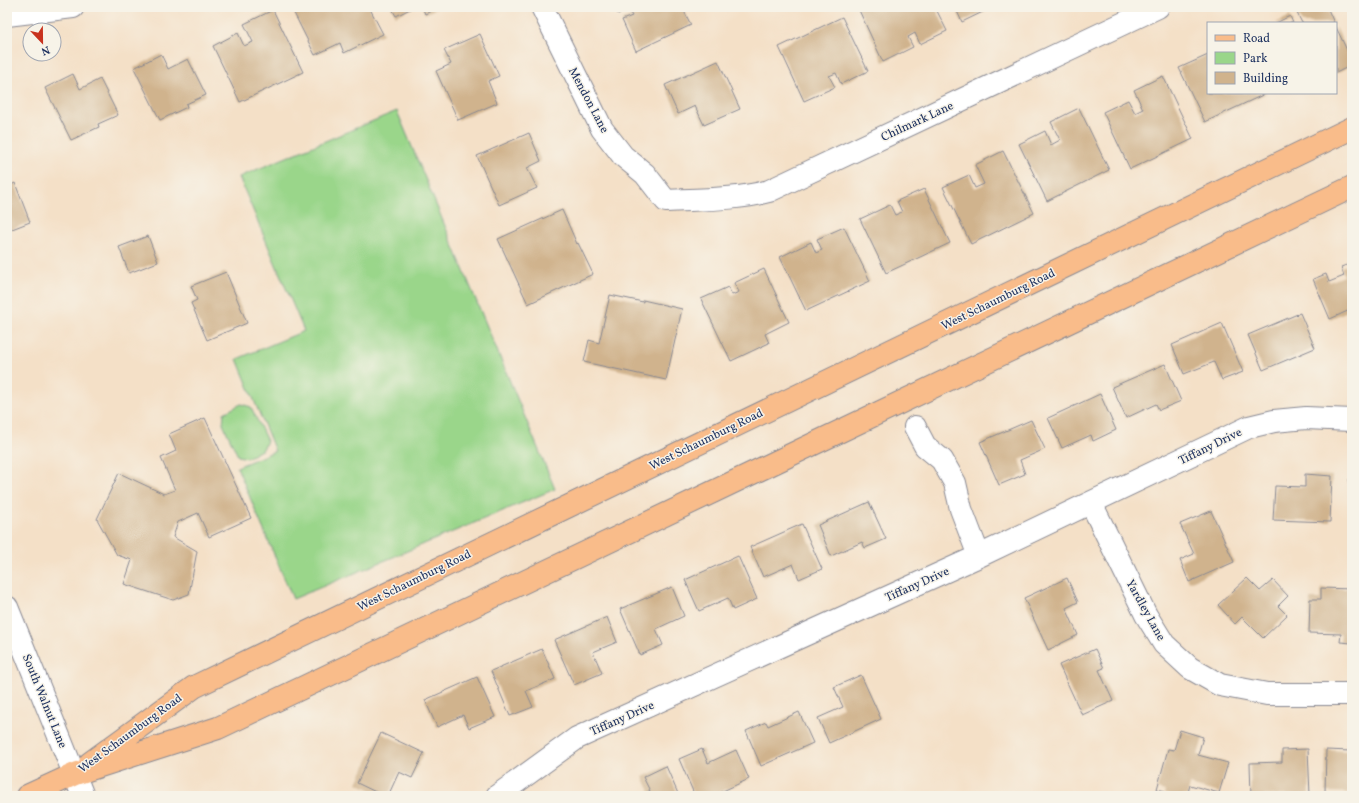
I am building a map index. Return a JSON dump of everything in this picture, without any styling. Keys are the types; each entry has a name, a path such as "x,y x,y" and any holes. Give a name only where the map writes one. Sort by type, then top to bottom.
{"main road":[{"name":"West Schaumburg Road","path":"74,774 194,687 1352,128"},
{"name":"West Schaumburg Road","path":"28,796 74,774 218,728 1352,187"}],"street":[{"path":"7,15 73,7"},
{"name":"Mendon Lane","path":"542,7 602,129 623,156 644,174 666,201"},
{"name":"Chilmark Lane","path":"666,201 730,197 756,194 769,190 1158,7"},
{"name":"Tiffany Drive","path":"497,796 577,738 979,556 1249,428 1274,421 1306,418 1352,420"},
{"path":"916,427 925,446 942,460 955,483 961,509 979,556"},
{"name":"Yardley Lane","path":"1091,503 1146,616 1164,644 1190,668 1220,685 1266,694 1352,694"},
{"name":"South Walnut Lane","path":"7,606 83,796"}],"green space":[{"path":"397,111 555,489 293,599 237,467 275,451 237,359 304,331 239,177"},
{"path":"241,404 251,407 267,441 263,449 247,458 238,456 223,424 224,413"}],"building":[{"path":"291,7 369,7 383,34 344,53 340,43 315,55"},
{"path":"391,7 414,7 396,16"},
{"path":"422,7 439,7 425,14"},
{"path":"614,7 682,7 691,25 636,51 622,20 632,16 628,9 618,14"},
{"path":"935,7 947,31 920,44 915,33 908,37 913,47 883,62 858,8"},
{"path":"955,7 993,7 962,22"},
{"path":"1309,7 1327,7 1334,22 1302,22 1297,13"},
{"path":"273,10 303,72 240,102 213,46 238,33 244,46 253,42 244,24"},
{"path":"1290,16 1293,22 1278,22"},
{"path":"842,17 868,71 841,84 836,73 829,76 835,87 804,101 779,47"},
{"path":"1337,29 1352,61 1352,65 1337,72"},
{"path":"480,34 499,76 488,81 497,103 458,120 436,71 451,64 444,50"},
{"path":"161,54 168,69 188,59 206,95 186,104 187,107 160,120 134,68"},
{"path":"1207,55 1207,94 1265,94 1205,122 1179,68"},
{"path":"718,61 740,109 704,125 695,106 678,114 665,85"},
{"path":"73,74 80,89 100,79 118,115 98,124 99,127 71,140 45,88"},
{"path":"1163,76 1193,139 1130,169 1103,112 1128,100 1135,113 1143,109 1134,90"},
{"path":"1079,108 1109,170 1047,201 1019,144 1045,131 1051,145 1060,140 1051,122"},
{"path":"529,133 541,161 527,168 537,188 499,205 477,156"},
{"path":"1003,151 1034,213 971,244 943,187 969,175 975,188 984,184 975,165"},
{"path":"15,183 30,222 7,231 7,187"},
{"path":"924,189 950,243 886,273 860,219 890,205 895,215 902,212 897,201"},
{"path":"562,210 577,244 578,243 593,274 528,304 498,239"},
{"path":"844,227 870,281 806,311 780,257 811,242 816,253 822,250 817,239"},
{"path":"148,236 158,262 129,273 119,247"},
{"path":"1352,263 1352,309 1330,319 1313,279 1326,274 1329,282 1344,276 1341,267"},
{"path":"764,269 789,322 765,334 769,343 731,361 701,299 728,287 732,295 739,292 734,283"},
{"path":"226,272 247,323 207,340 191,303 197,300 191,286"},
{"path":"610,295 643,302 643,300 682,309 666,380 584,362 589,340 599,343"},
{"path":"1300,313 1315,348 1263,370 1248,335"},
{"path":"1222,323 1243,372 1222,380 1214,362 1184,374 1172,345"},
{"path":"1165,364 1181,401 1159,410 1156,404 1126,418 1112,387"},
{"path":"1100,394 1116,430 1093,441 1091,435 1062,448 1048,418"},
{"path":"205,418 251,518 209,537 198,513 178,522 173,537 197,551 189,594 173,600 124,584 132,560 117,555 97,519 119,473 164,494 175,490 161,458 176,451 169,434"},
{"path":"1031,420 1045,449 1020,460 1025,474 999,485 980,442"},
{"path":"1305,474 1332,476 1330,522 1273,520 1275,486 1305,487"},
{"path":"1352,478 1352,499 1351,499 1349,479"},
{"path":"869,502 886,539 865,548 862,542 831,556 818,525"},
{"path":"1211,511 1234,562 1189,582 1180,560 1194,554 1180,524"},
{"path":"802,524 822,569 799,579 793,564 763,577 750,547"},
{"path":"738,556 757,599 733,610 728,598 699,611 685,580"},
{"path":"1067,578 1078,602 1066,608 1078,635 1048,650 1024,598"},
{"path":"1247,578 1260,591 1273,580 1288,596 1278,606 1287,615 1263,638 1242,617 1235,624 1218,605"},
{"path":"672,587 684,616 656,629 663,645 640,655 620,609"},
{"path":"1321,588 1352,589 1352,643 1340,642 1341,634 1309,633 1310,599 1321,599"},
{"path":"607,617 617,642 593,652 602,673 574,685 554,640"},
{"path":"542,649 555,679 526,691 533,707 510,716 491,671"},
{"path":"1095,649 1104,668 1099,670 1113,701 1082,715 1059,665"},
{"path":"861,675 881,719 829,743 818,718 843,707 834,687"},
{"path":"477,677 495,717 469,728 463,715 437,727 425,700"},
{"path":"799,712 813,743 761,766 746,731 766,722 768,726"},
{"path":"1180,730 1203,737 1198,755 1228,763 1219,793 1190,785 1187,796 1170,796 1164,794 1165,791 1157,789 1168,749 1174,750"},
{"path":"381,733 424,753 412,778 399,772 388,796 384,796 357,783"},
{"path":"702,749 708,763 736,750 749,779 712,796 695,796 679,759"},
{"path":"1308,749 1310,795 1251,796 1250,763 1282,762 1282,750"},
{"path":"1326,750 1351,751 1352,793 1325,792"},
{"path":"666,766 679,796 638,796 650,791 643,777"}]}
